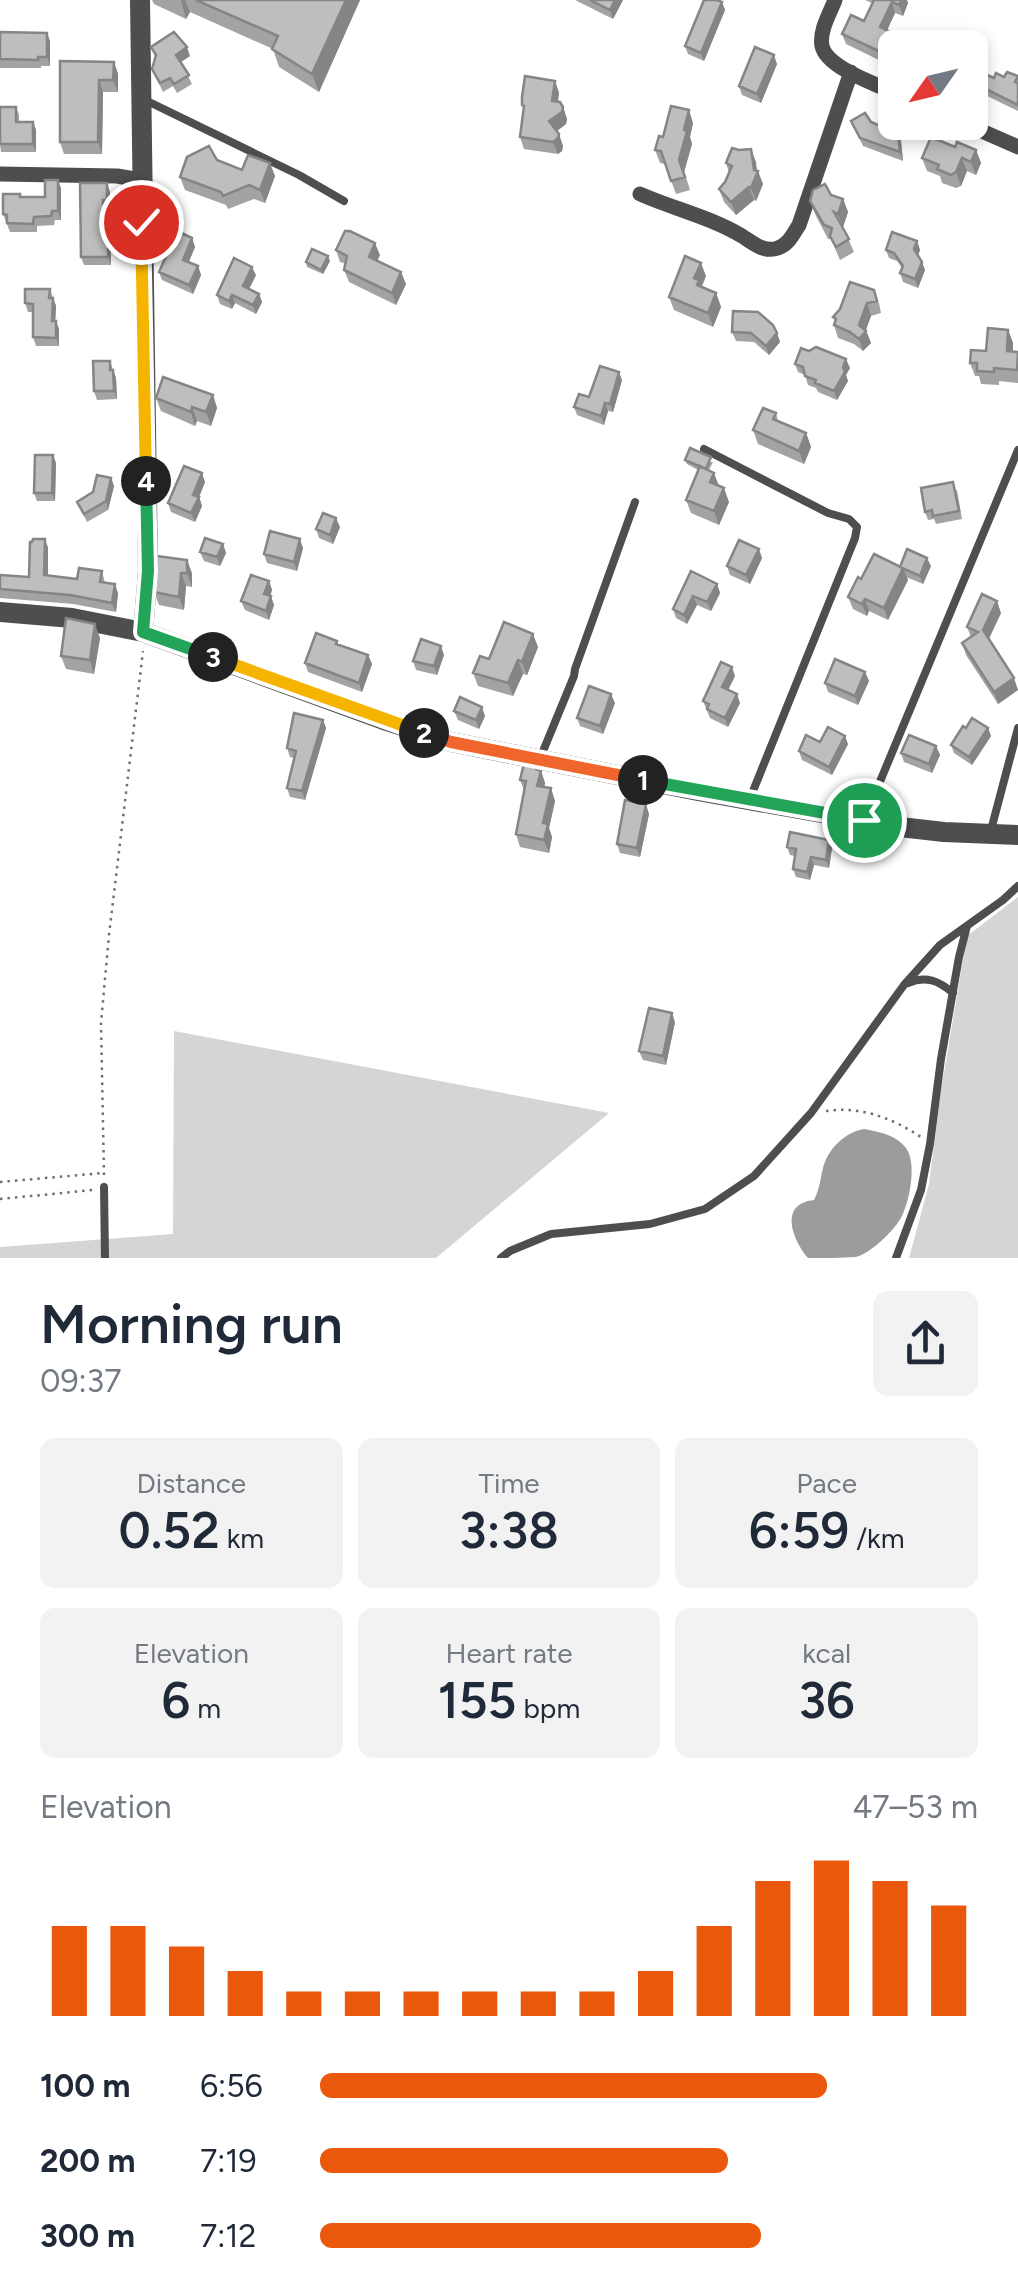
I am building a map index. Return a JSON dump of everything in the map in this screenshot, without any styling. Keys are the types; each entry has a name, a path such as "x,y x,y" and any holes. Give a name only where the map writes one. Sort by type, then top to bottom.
{"street":[{"path":"140,0 148,571 143,632"},
{"path":"835,0 822,33 827,57 878,85"},
{"path":"640,194 719,223 764,249 778,248 789,241 798,225 851,72"},
{"path":"988,134 1018,147"},
{"path":"0,174 117,176 140,180"},
{"path":"0,612 72,618 143,632 451,742 864,820 944,832 1018,834"}],"lane":[{"path":"140,97 344,200"},
{"path":"704,449 828,513 849,519 857,527 856,538 749,800"},
{"path":"864,820 1018,450"},
{"path":"539,760 574,676 635,502"},
{"path":"990,835 1018,728"},
{"path":"501,1258 551,1234 650,1224 705,1209 754,1176 811,1113 904,985 940,945 1018,886"},
{"path":"896,1258 921,1190 967,926"},
{"path":"904,985 926,978 953,993"},
{"path":"104,1187 106,1258"}],"path":[{"path":"0,1199 104,1187 101,1023 143,632"},
{"path":"811,1113 847,1108 895,1120 930,1144"},
{"path":"0,1182 104,1173"}],"shaded area":[{"path":"1018,897 1018,1258 909,1258 929,1184 967,936"},
{"path":"174,1031 609,1113 436,1258 0,1258 0,1247 173,1234"},
{"path":"864,1129 892,1137 906,1148 911,1181 902,1216 882,1240 862,1255 808,1258 794,1233 792,1215 803,1203 814,1200 825,1161 833,1148 850,1134"}],"building":[{"path":"196,0 346,0 312,74 272,49 278,36"},
{"path":"590,0 615,0 610,10"},
{"path":"704,0 722,2 701,53 685,46"},
{"path":"874,0 901,0 899,5 892,2 880,27 886,30 878,30 878,51 842,34 851,15 864,21"},
{"path":"0,32 47,33 47,57 0,59"},
{"path":"174,32 187,47 176,55 189,75 174,84 170,78 160,83 152,69 156,55 151,47"},
{"path":"755,47 774,55 757,94 739,86"},
{"path":"60,61 114,62 113,80 99,80 98,142 60,142"},
{"path":"1007,72 1018,76 1018,105 988,90 988,75 994,78 996,73 1004,77"},
{"path":"525,76 555,81 552,101 563,107 549,121 559,134 553,142 520,137"},
{"path":"671,106 689,110 679,160 685,177 671,181 661,151 655,150 659,136 663,137"},
{"path":"0,107 16,107 16,122 33,122 33,144 0,144"},
{"path":"865,113 878,125 878,140 899,140 900,152 860,138 851,121"},
{"path":"930,140 955,147 957,142 976,150 971,162 962,158 951,175 922,158"},
{"path":"209,146 217,160 242,170 248,155 270,163 260,190 249,185 223,196 180,177 187,157"},
{"path":"732,148 751,149 754,170 758,171 751,188 731,202 719,189 732,166 726,163"},
{"path":"45,180 58,180 58,211 52,211 51,216 34,217 33,224 7,223 3,194 45,197"},
{"path":"80,183 107,183 107,200 103,200 108,257 81,257"},
{"path":"825,184 831,195 843,199 838,214 834,212 849,239 836,247 830,236 832,228 824,225 810,201 813,190"},
{"path":"177,231 192,238 183,260 198,266 189,285 159,272"},
{"path":"345,231 375,243 369,257 401,272 392,293 344,270 347,256 336,250"},
{"path":"892,232 917,241 914,249 922,262 915,279 900,273 903,266 894,253 886,250"},
{"path":"312,249 328,256 321,270 306,262"},
{"path":"685,256 701,263 694,278 699,280 697,285 716,293 708,313 669,297"},
{"path":"234,258 252,267 243,286 259,294 253,305 232,295 229,301 217,295"},
{"path":"850,282 874,290 877,301 867,303 859,325 866,331 859,339 834,325 833,317"},
{"path":"25,289 50,289 56,338 33,337 33,304 25,303"},
{"path":"733,311 758,312 777,333 766,346 751,333 732,332"},
{"path":"988,328 1008,330 1007,351 1018,352 1017,370 977,371 977,363 970,363 971,350 986,351"},
{"path":"816,347 846,359 845,372 834,391 815,383 816,380 805,376 803,367 795,364 801,348 809,351"},
{"path":"93,361 110,361 114,391 94,391"},
{"path":"600,366 619,372 610,404 605,403 601,416 574,407 579,394 589,397"},
{"path":"163,377 213,395 206,412 192,407 191,412 156,398"},
{"path":"763,408 776,413 773,419 806,433 799,451 753,430"},
{"path":"690,448 711,457 706,469 685,460"},
{"path":"35,455 53,455 52,493 34,493"},
{"path":"184,466 202,473 193,495 199,497 191,513 168,503"},
{"path":"700,466 714,473 710,482 724,488 714,511 686,500"},
{"path":"97,475 111,478 106,501 84,514 77,502 93,492"},
{"path":"953,482 959,511 933,516 932,510 925,512 921,488"},
{"path":"323,513 336,518 330,535 316,529"},
{"path":"270,531 300,539 294,562 264,554"},
{"path":"205,538 223,544 217,557 200,552"},
{"path":"33,539 45,539 44,575 77,579 79,568 102,571 100,582 115,584 112,603 0,589 0,575 29,577"},
{"path":"739,540 759,549 746,575 727,566"},
{"path":"907,549 927,558 920,576 900,567"},
{"path":"874,554 903,568 884,608 865,599 862,604 848,597"},
{"path":"157,556 187,560 187,573 181,573 179,597 154,592"},
{"path":"691,571 717,584 707,602 693,596 684,615 673,609"},
{"path":"251,575 269,581 264,594 271,596 266,611 241,601"},
{"path":"982,594 997,601 983,630 1014,678 994,692 962,643 978,632 967,627"},
{"path":"66,618 95,624 90,660 61,656"},
{"path":"504,622 533,634 508,683 473,673 480,656 489,659"},
{"path":"316,633 368,655 359,683 305,663"},
{"path":"421,639 441,646 434,666 413,661"},
{"path":"835,659 865,672 855,696 825,683"},
{"path":"721,662 732,667 722,687 737,694 725,718 707,709 709,704 703,701"},
{"path":"589,686 611,694 600,726 577,718"},
{"path":"460,697 482,707 476,720 454,711"},
{"path":"294,713 323,720 302,791 287,788 296,751 287,748"},
{"path":"972,718 988,728 969,757 951,745"},
{"path":"828,727 845,736 829,767 799,751 806,735 820,742"},
{"path":"909,735 936,746 929,764 901,753"},
{"path":"525,759 538,762 536,769 541,771 537,786 551,788 543,823 548,824 544,840 516,834 526,781 520,780"},
{"path":"625,800 646,804 637,848 617,844"},
{"path":"790,832 829,840 826,860 811,857 807,872 793,869 796,849 787,847"},
{"path":"649,1008 672,1013 663,1056 639,1051"}],"route":[{"path":"141,222 148,571 143,632 451,742 864,820"}]}
